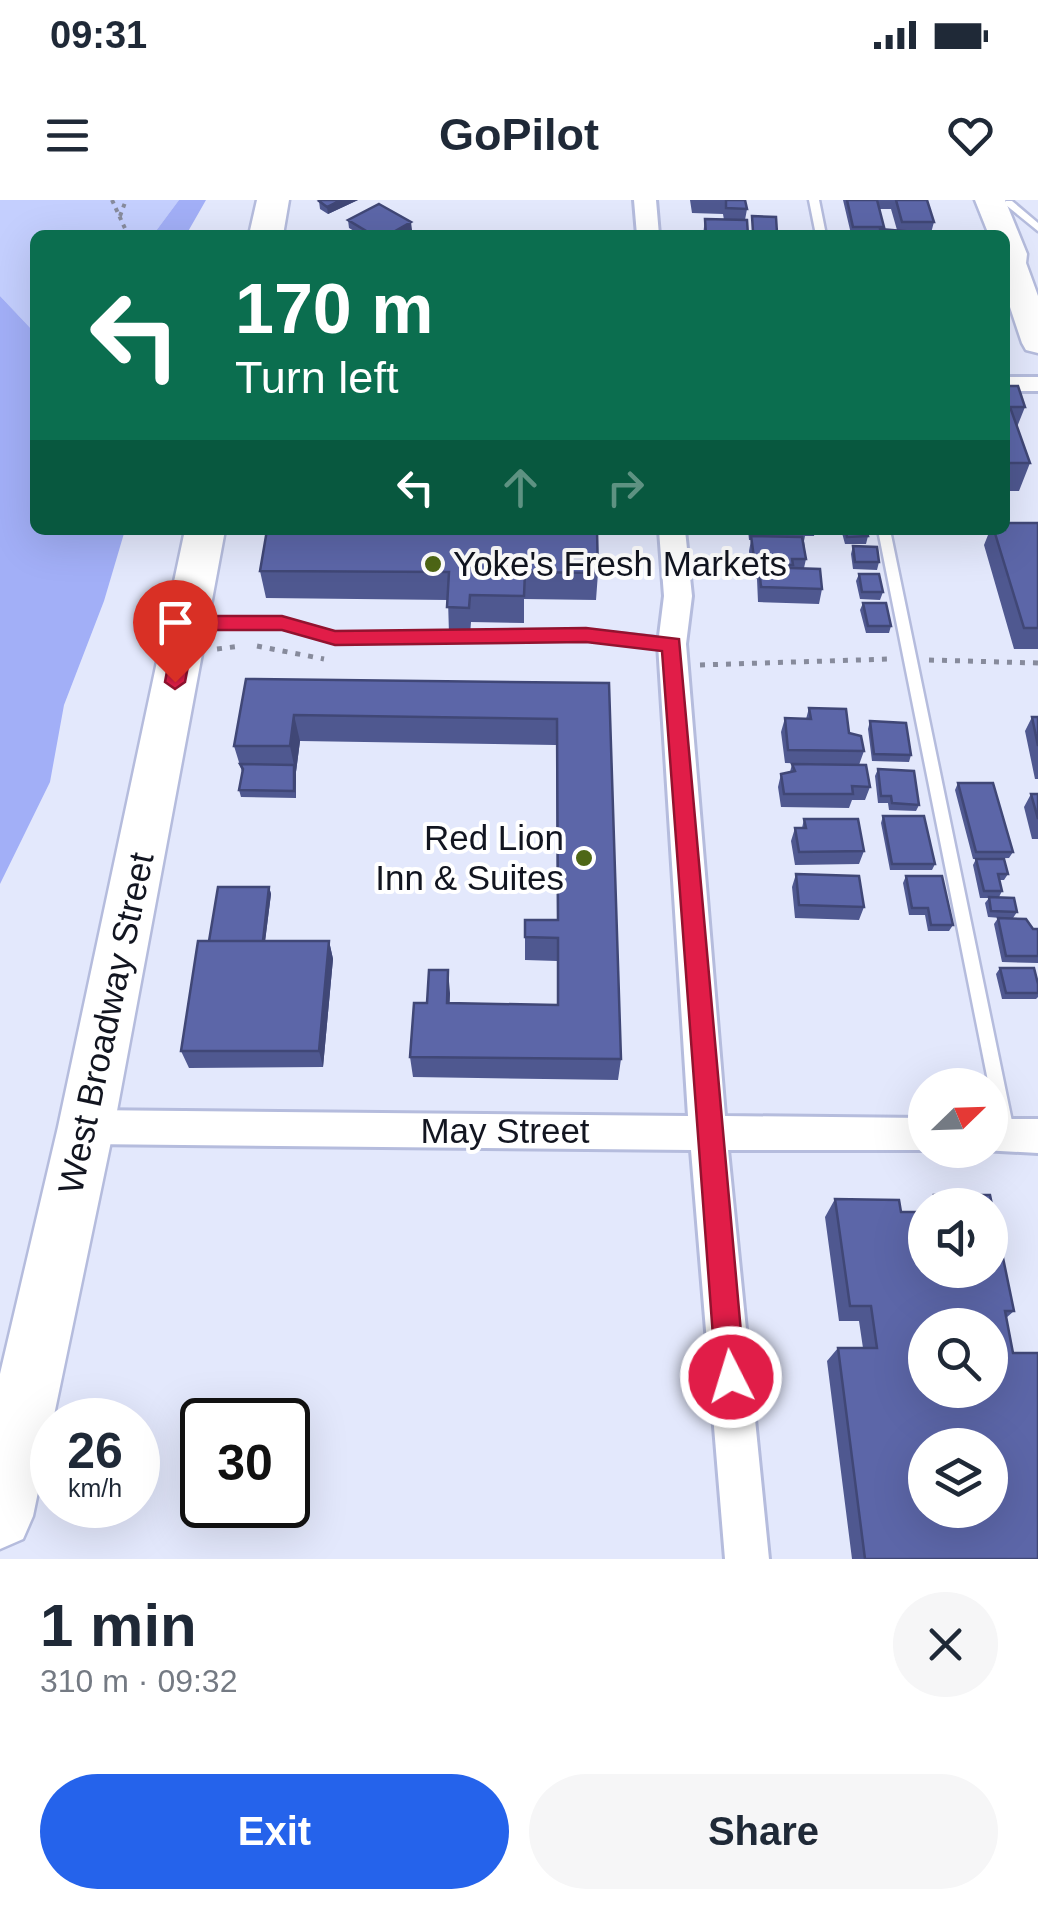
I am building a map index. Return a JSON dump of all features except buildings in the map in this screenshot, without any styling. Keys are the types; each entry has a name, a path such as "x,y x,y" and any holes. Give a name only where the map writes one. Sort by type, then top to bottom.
{"main road":[{"path":"267,230 273,200"},
{"path":"969,200 985,230"},
{"path":"1000,202 1006,230"},
{"path":"1010,245 1038,342"},
{"name":"West Broadway Street","path":"0,1516 11,1418 86,1127 204,535"}],"street":[{"path":"645,200 648,230"},
{"path":"1010,384 1038,384"},
{"path":"672,535 678,596 672,644 708,1133 747,1559"},
{"name":"May Street","path":"86,1127 908,1135"}],"lane":[{"path":"814,200 820,230"},
{"path":"1000,202 1038,228"},
{"path":"885,535 1012,1136"},
{"path":"186,623 282,623 335,638 586,635 672,644"}],"path":[{"path":"112,200 126,230"},
{"path":"120,216 126,200"},
{"path":"729,664 912,660 1038,663"}],"shaded area":[{"path":"0,200 179,200 157,230 30,230 30,328 0,296"},
{"path":"179,200 206,200 189,230 157,230"},
{"path":"0,296 30,328 30,535 124,535 104,601 64,705 50,782 0,884"}],"place":[{"name":"Yoke's Fresh Markets","path":"433,564"},
{"name":"Red Lion Inn & Suites","path":"584,858"}],"route":[{"path":"175,682 186,623 282,623 335,638 586,635 672,644 708,1133 731,1377"}]}
